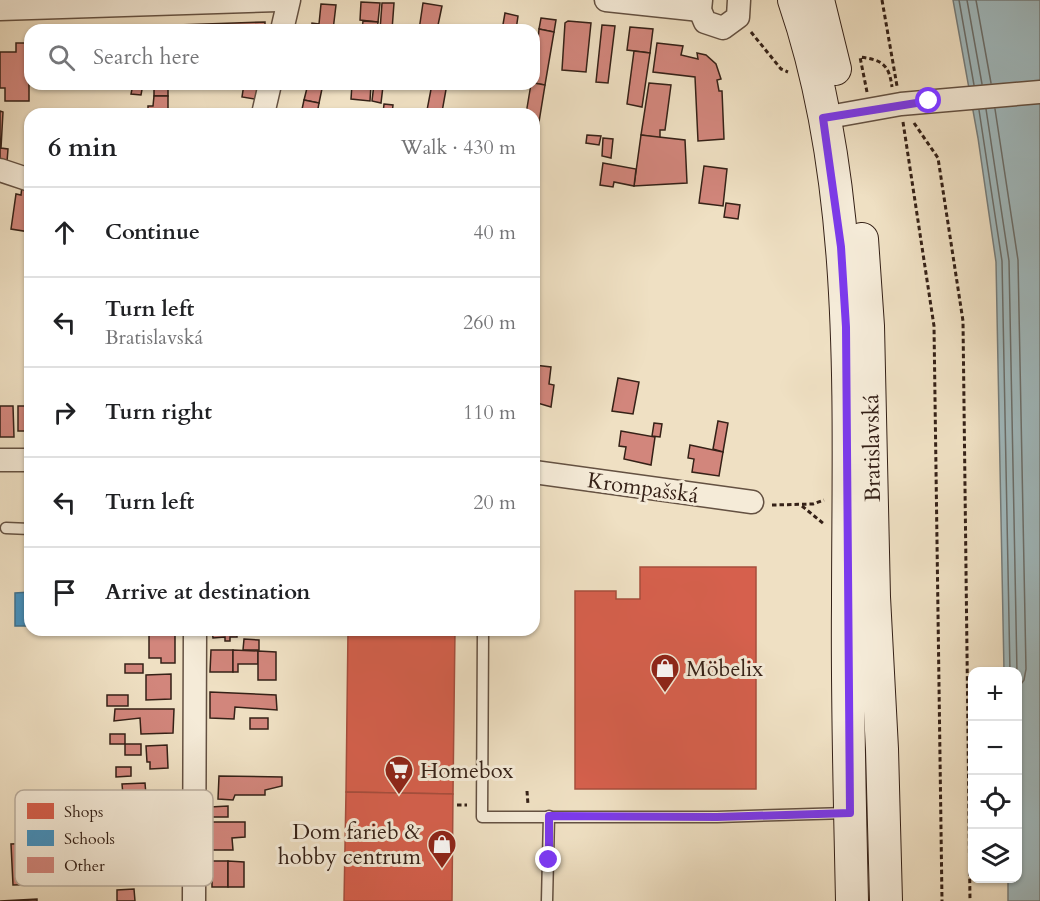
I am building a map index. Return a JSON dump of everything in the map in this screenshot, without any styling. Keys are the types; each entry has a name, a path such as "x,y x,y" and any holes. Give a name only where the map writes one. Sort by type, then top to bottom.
{"main road":[{"name":"Bratislavská","path":"794,0 846,114 841,247 846,327 852,901"},
{"name":"Bratislavská","path":"818,0 846,114 863,243 868,326 874,597 884,812 885,901"},
{"path":"850,813 884,812"}],"street":[{"path":"0,9 278,0"},
{"path":"283,24 289,0"},
{"path":"606,0 700,5 705,22 716,28 729,26 739,8"},
{"path":"264,108 269,90"},
{"path":"846,114 900,104 1040,92"},
{"path":"0,170 24,178"},
{"path":"0,460 24,460"},
{"name":"Krompašská","path":"540,473 752,502"},
{"path":"194,790 195,636"},
{"path":"194,886 194,901"}],"lane":[{"path":"6,528 24,529"},
{"path":"483,636 482,817 717,817 850,813"},
{"path":"547,901 549,816"}],"path":[{"path":"882,0 933,326 942,901"},
{"path":"739,8 782,69 788,72"},
{"path":"846,114 860,57 878,60 890,72 893,93 938,158 963,321 970,901"},
{"path":"774,505 801,505 824,500"},
{"path":"801,505 824,524"}],"water":[{"path":"953,0 1040,0 1040,901 1008,901 1008,883 1022,883 1022,667 1004,667 996,262 978,138"}],"building: Shops":[{"name":"Möbelix","path":"640,567 756,567 756,789 575,789 575,591 616,591 616,599 640,599"},
{"path":"348,636 455,636 453,794 346,792"},
{"path":"346,792 453,794 452,901 344,901"}],"building: Schools":[{"path":"24,592 24,626 15,626 15,593"}],"building: Other":[{"path":"361,2 380,3 378,22 360,20"},
{"path":"382,3 394,3 392,24 380,24"},
{"path":"423,3 442,6 438,24 420,24"},
{"path":"321,4 336,5 334,24 319,24"},
{"path":"505,13 518,16 517,24 503,24"},
{"path":"541,18 556,20 554,32 540,29"},
{"path":"363,21 378,22 378,24 363,24"},
{"path":"568,21 591,23 586,72 562,70 565,23"},
{"path":"265,22 265,24 206,24"},
{"path":"602,25 615,26 608,83 596,82"},
{"path":"630,27 653,29 650,53 627,50"},
{"path":"540,29 554,32 545,85 540,84"},
{"path":"16,43 24,43 24,90 29,90 29,101 5,101 5,88 0,88 0,52 16,52"},
{"path":"657,43 683,46 681,55 698,59 697,53 706,55 716,64 721,79 717,80 719,91 722,91 724,139 698,141 695,77 653,72"},
{"path":"634,51 650,53 642,107 627,104"},
{"path":"649,83 671,85 665,130 660,130 660,138 641,135"},
{"path":"540,84 545,85 540,116 540,108 527,108 530,90 540,90"},
{"path":"132,90 142,90 141,95 131,94"},
{"path":"154,90 168,90 168,96 154,96"},
{"path":"243,90 262,90 260,100 242,97"},
{"path":"306,90 322,90 319,103 304,100"},
{"path":"352,90 371,90 370,101 351,99"},
{"path":"373,90 383,90 381,103 372,101"},
{"path":"431,90 446,90 443,108 427,108"},
{"path":"154,96 168,96 168,108 148,108 148,106 153,106"},
{"path":"304,100 319,103 318,108 302,108"},
{"path":"384,104 393,105 393,108 384,108"},
{"path":"0,111 3,112 1,148 8,149 7,162 0,161"},
{"path":"587,135 601,136 599,145 586,143"},
{"path":"641,135 685,140 687,183 634,186"},
{"path":"603,138 613,139 611,158 602,156"},
{"path":"603,163 636,169 634,186 614,182 613,187 600,185"},
{"path":"704,166 727,169 723,206 699,203"},
{"path":"22,186 24,186 24,231 11,229 16,194 21,195"},
{"path":"726,203 740,205 738,219 724,217"},
{"path":"540,366 551,367 549,384 554,385 551,407 540,404"},
{"path":"618,378 639,382 633,414 612,411"},
{"path":"0,406 13,406 14,437 0,437"},
{"path":"18,406 24,406 24,431 18,431"},
{"path":"718,421 728,423 723,452 713,449"},
{"path":"654,423 662,424 660,437 652,436"},
{"path":"621,431 655,437 651,465 624,459 626,447 619,446"},
{"path":"690,445 723,452 719,476 692,472 694,459 688,458"},
{"path":"149,636 175,636 175,663 161,663 161,658 149,658"},
{"path":"213,636 237,636 230,637 230,641 225,641 225,637 213,638"},
{"path":"244,639 259,640 259,650 243,650"},
{"path":"211,650 233,650 233,672 210,672"},
{"path":"233,650 258,651 258,664 238,664 238,672 233,672"},
{"path":"258,651 276,652 276,680 258,680"},
{"path":"125,664 143,664 143,673 125,673"},
{"path":"171,674 171,699 146,700 146,675"},
{"path":"210,692 276,695 277,710 235,707 234,719 210,718"},
{"path":"107,695 128,695 128,706 107,706"},
{"path":"115,709 174,709 173,733 141,734 140,718 114,721"},
{"path":"250,718 268,718 268,729 250,729"},
{"path":"110,734 125,734 125,744 110,744"},
{"path":"125,744 141,744 141,755 125,755"},
{"path":"167,745 168,768 150,769 146,746"},
{"path":"116,767 131,767 131,776 116,777"},
{"path":"219,776 282,777 282,786 265,790 265,795 235,795 233,800 218,799"},
{"path":"145,783 146,790 123,790 122,784"},
{"path":"228,806 228,817 213,817 213,807"},
{"path":"213,822 245,822 245,837 232,838 233,850 213,850"},
{"path":"11,844 15,844 15,885 13,885"},
{"path":"213,861 228,861 228,887 212,887"},
{"path":"228,861 244,862 244,887 228,887"},
{"path":"134,889 135,901 117,901 117,890"},
{"path":"37,899 37,901 0,901"}],"place":[{"name":"Möbelix","path":"665,694"},
{"name":"Homebox","path":"399,796"},
{"name":"Dom farieb & hobby centrum","path":"442,870"}],"route":[{"path":"549,860 549,816 717,817 850,813 846,327 834,182 823,118 929,101"}]}
